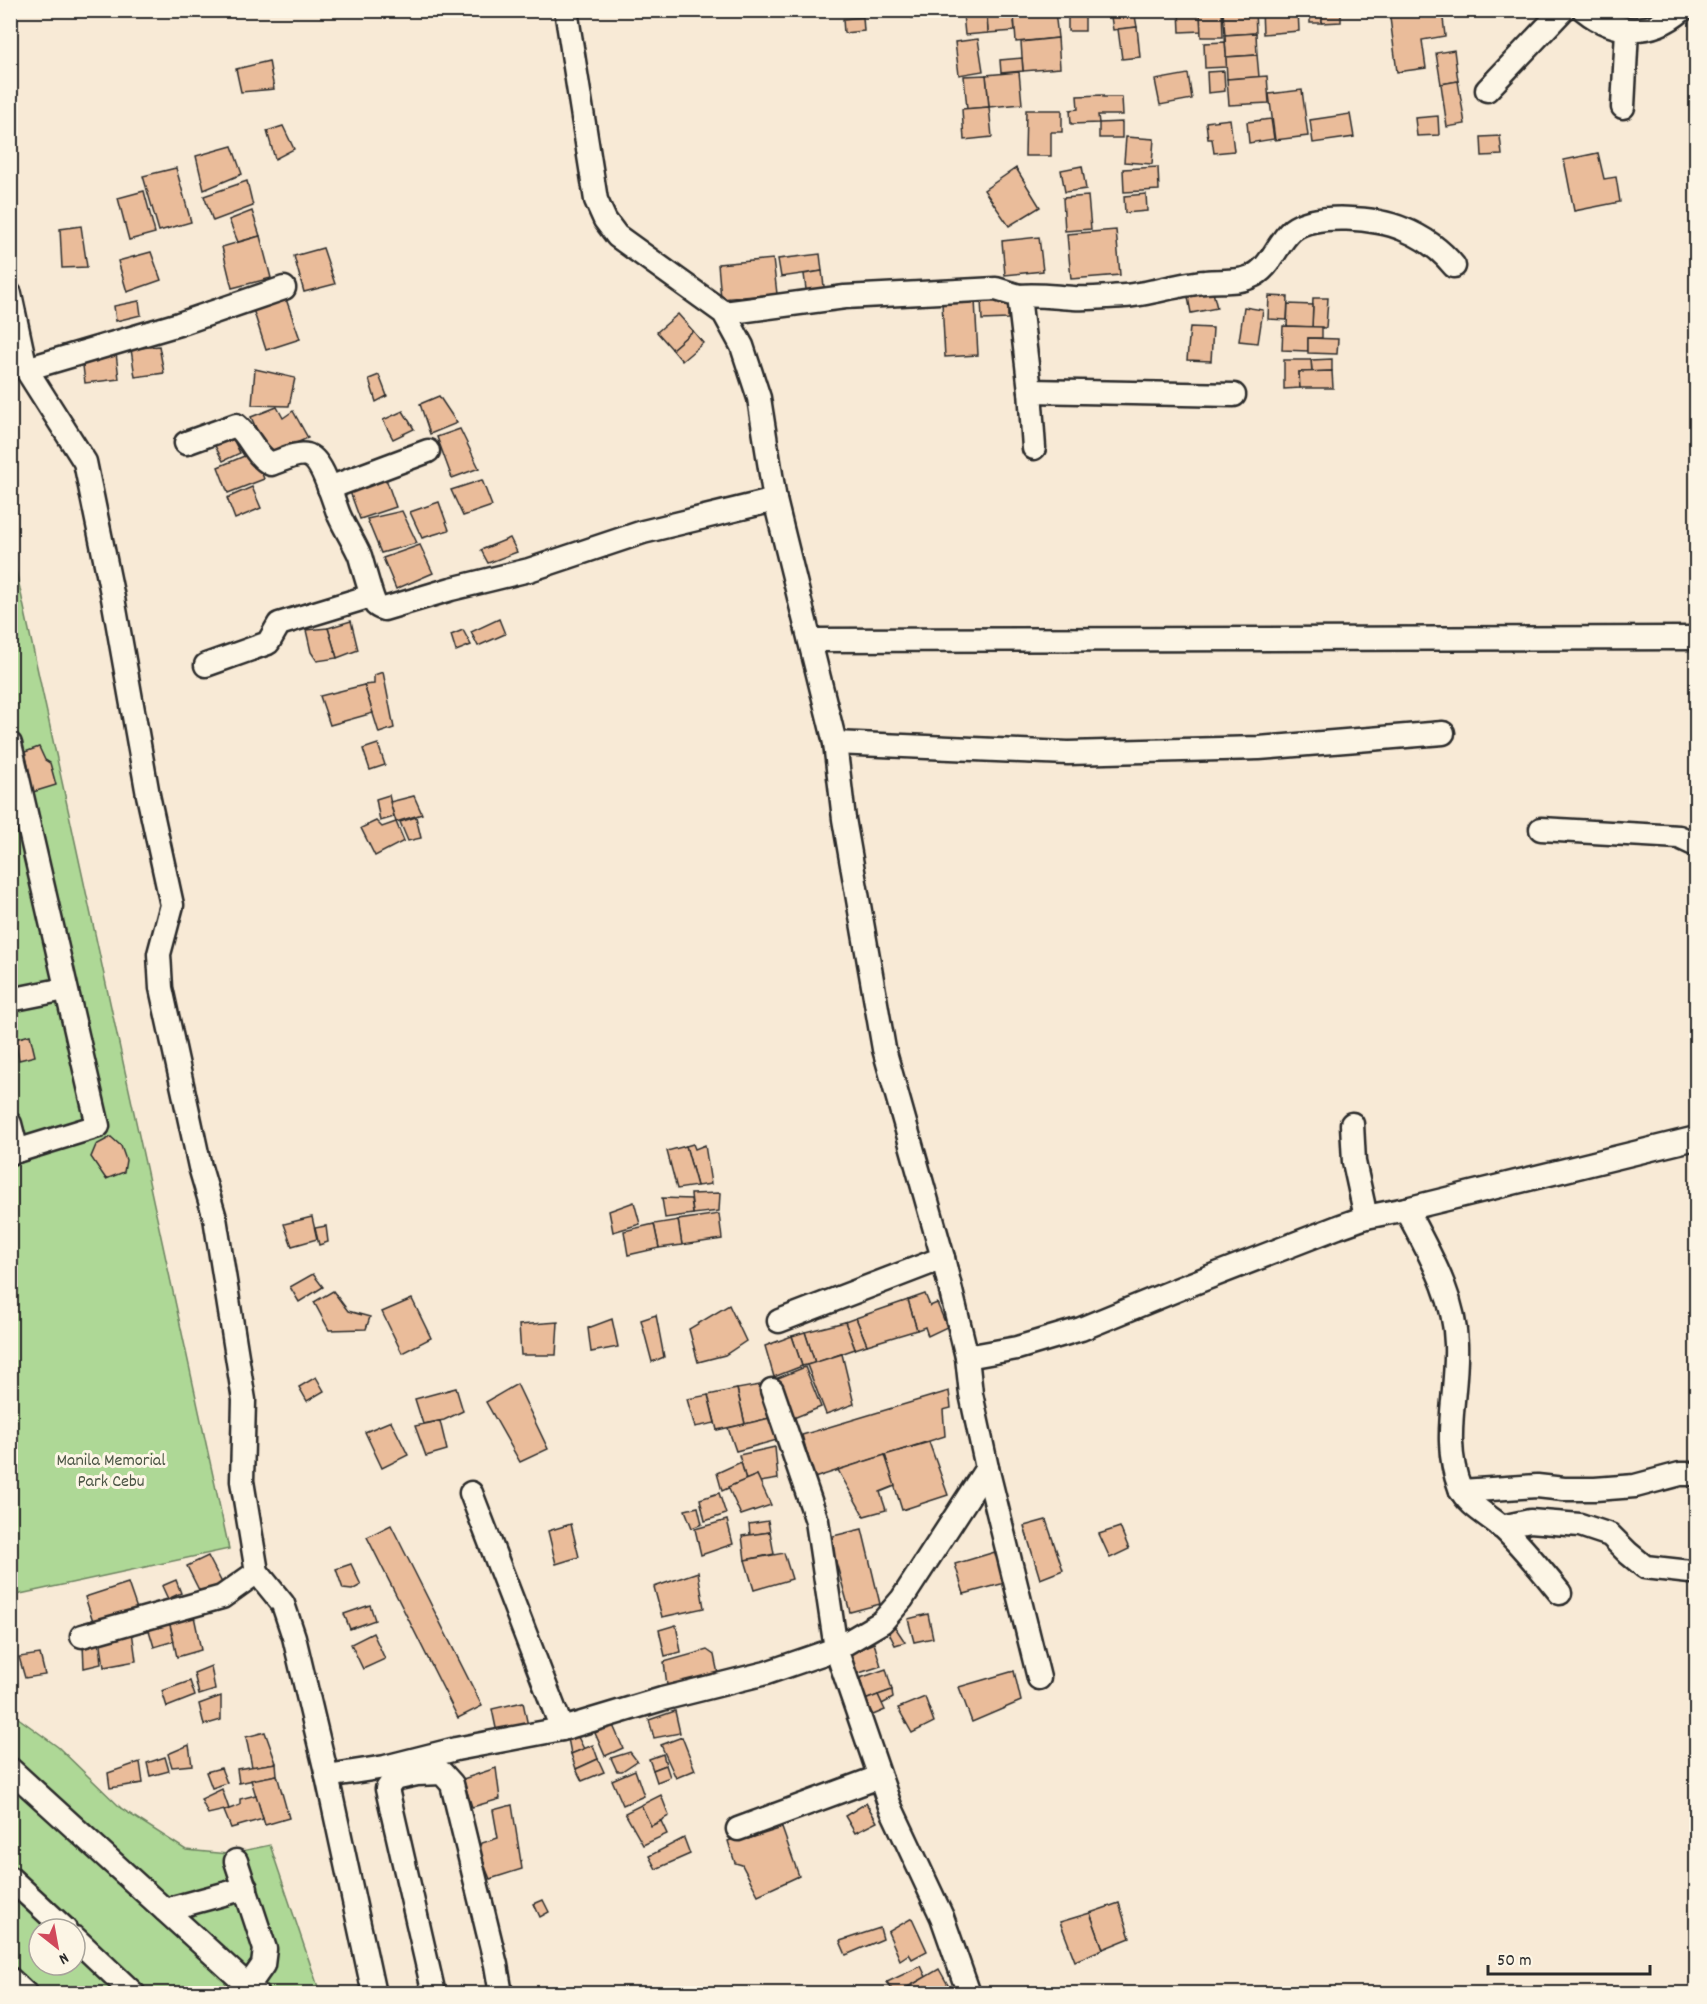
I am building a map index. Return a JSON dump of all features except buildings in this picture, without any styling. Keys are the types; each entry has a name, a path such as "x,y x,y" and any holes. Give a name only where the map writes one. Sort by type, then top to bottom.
{"street":[{"path":"566,10 596,200 605,220 617,236 724,313 742,346 759,398 775,500 835,743 844,819 884,1048 943,1258 967,1357 971,1394 987,1468 1040,1678"},
{"path":"1487,90 1563,10"},
{"path":"1584,10 1597,21 1627,30 1643,30 1659,26 1682,10"},
{"path":"1623,107 1627,30"},
{"path":"724,313 845,297 996,289 1019,296 1035,294 1075,298 1127,296 1203,282 1251,277 1266,266 1278,245 1294,229 1314,221 1332,218 1355,219 1402,228 1426,240 1454,266"},
{"path":"26,369 179,324 284,288"},
{"path":"10,294 26,369 85,462 113,598 148,795 172,905 159,954 161,988 200,1167 215,1218 244,1400 242,1481 257,1572 283,1604 294,1638 327,1776 374,1994"},
{"path":"1019,296 1034,448"},
{"path":"1030,392 1234,395"},
{"path":"186,443 236,425 246,434 260,458 271,464 300,455 309,455 315,460 358,551 369,582 371,596 376,604 384,609 451,589 529,570 643,532 775,500"},
{"path":"329,488 428,451"},
{"path":"206,665 268,643 279,624 371,596"},
{"path":"810,640 1696,639"},
{"path":"835,743 1068,753 1259,748 1443,733"},
{"path":"10,744 98,1126 14,1152 10,1124"},
{"path":"1541,829 1679,837 1696,845"},
{"path":"10,1000 65,989"},
{"path":"1352,1124 1354,1161 1366,1217"},
{"path":"967,1357 1017,1348 1081,1329 1366,1217 1696,1138"},
{"path":"1406,1209 1450,1301 1456,1344 1450,1449 1461,1491 1485,1516 1501,1527 1523,1548 1560,1593"},
{"path":"779,1321 943,1258"},
{"path":"772,1390 817,1521 836,1650 890,1806 942,1917 969,1994"},
{"path":"327,1776 385,1767 456,1749 562,1729 663,1699 766,1673 836,1650 882,1622 902,1599 987,1468"},
{"path":"1461,1491 1537,1486 1595,1489 1635,1486 1680,1474 1696,1474"},
{"path":"471,1493 562,1729"},
{"path":"1501,1527 1530,1521 1580,1525 1610,1535 1645,1567 1690,1572"},
{"path":"82,1636 222,1597 257,1572"},
{"path":"10,1769 253,1989 263,1965 265,1949 236,1861"},
{"path":"434,1994 387,1789 394,1779 417,1774 442,1773 452,1784 501,1994"},
{"path":"738,1829 879,1777"},
{"path":"10,1878 52,1917"},
{"path":"165,1910 246,1888"},
{"path":"87,1949 134,1994"},
{"path":"10,1979 26,1994"}],"green space":[{"name":"Manila Memorial Park Cebu","path":"10,543 229,1549 11,1596 10,1596"},
{"path":"10,1712 58,1747 122,1809 186,1850 228,1854 270,1845 320,1993 11,1993"}]}
